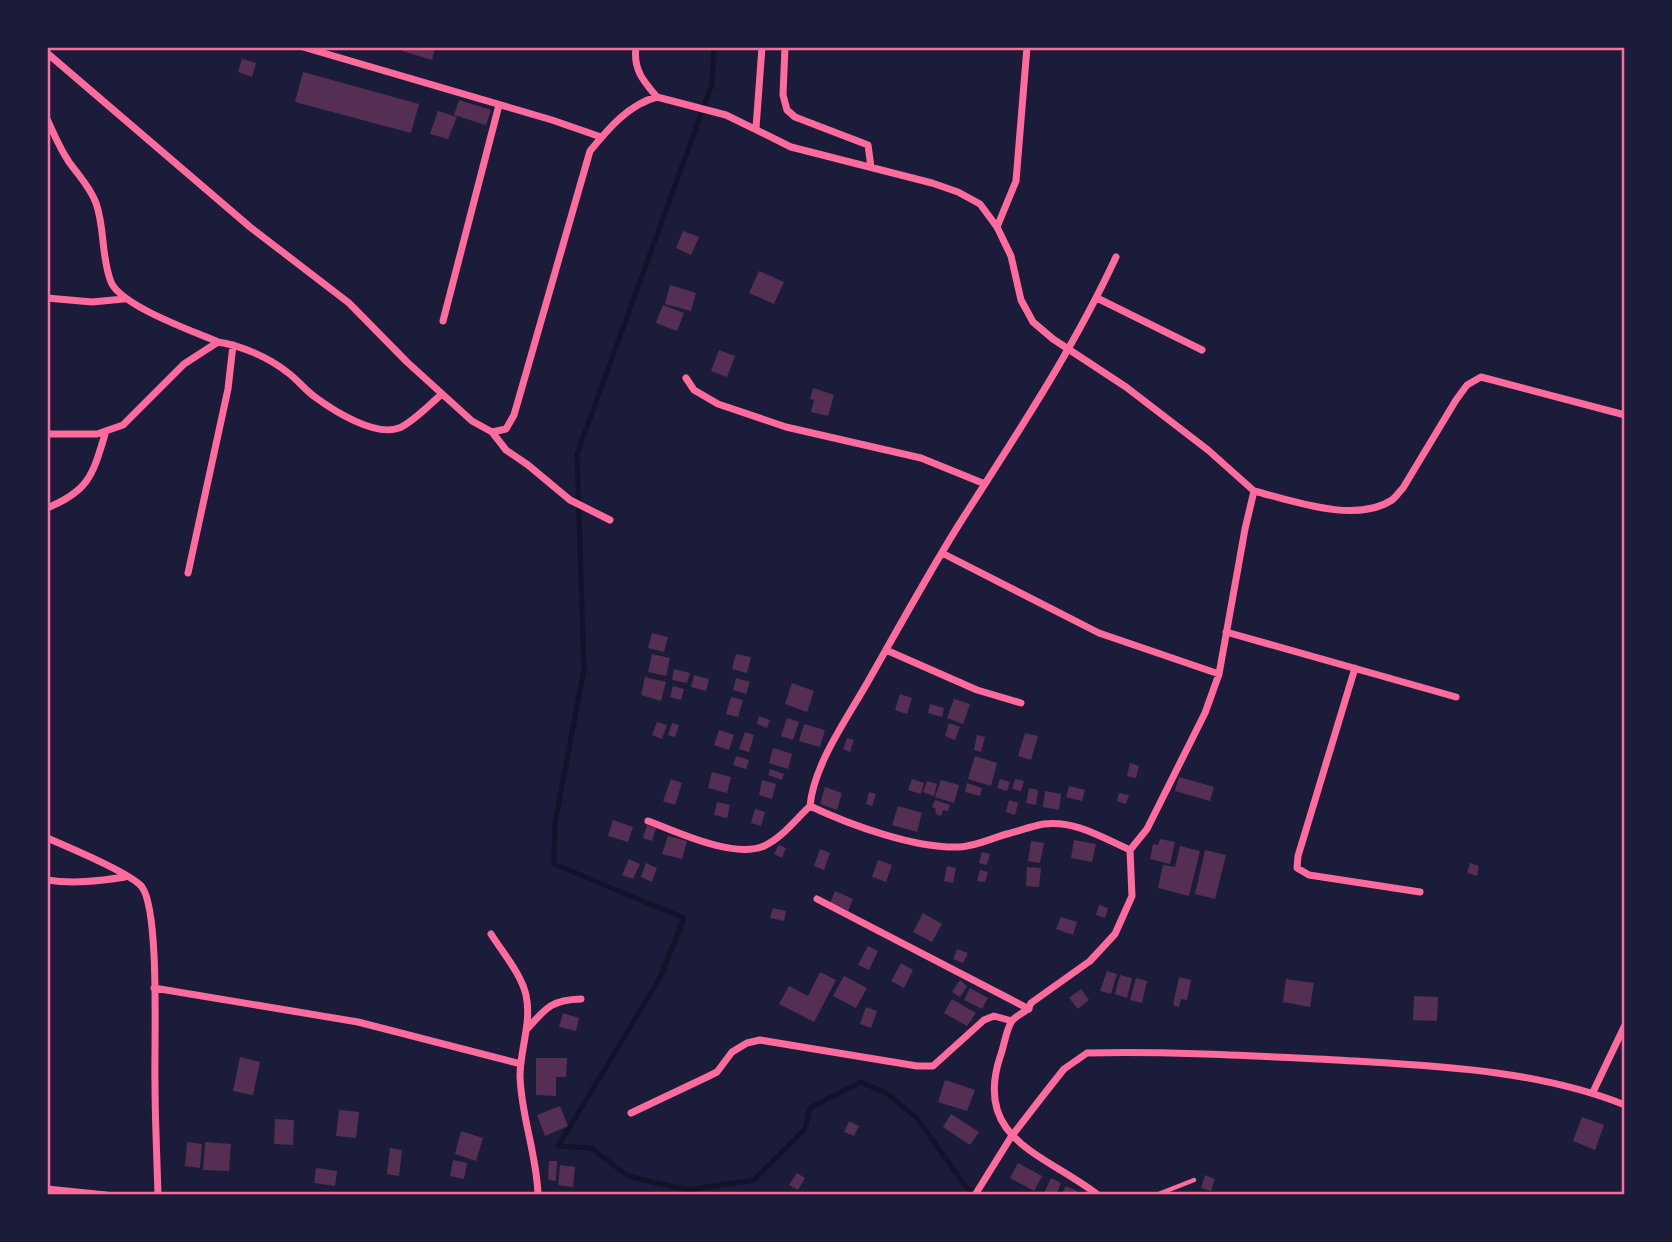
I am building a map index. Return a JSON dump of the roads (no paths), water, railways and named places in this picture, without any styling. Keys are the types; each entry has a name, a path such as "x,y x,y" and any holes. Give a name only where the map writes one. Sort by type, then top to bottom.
{"street":[{"path":"303,47 586,130 601,137"},
{"path":"636,47 635,61 641,79 657,97"},
{"path":"756,128 762,47"},
{"path":"785,47 783,95 786,110 795,117 868,145 871,167"},
{"path":"997,227 1016,181 1027,47"},
{"path":"47,52 250,227 349,303 442,394 472,421 492,432 506,450 570,500 610,520"},
{"path":"492,432 506,429 514,415 590,150 634,107 657,97 726,115 791,147 958,192 980,204 997,227 1011,256 1021,300 1032,322 1126,387 1208,450 1254,491 1351,512 1393,500 1456,400 1467,385 1481,377 1625,415"},
{"path":"443,321 499,105"},
{"path":"47,119 58,144 87,184 97,205 112,284 124,299 218,342 233,345 286,371 315,397 360,423 381,429 400,428 442,394"},
{"path":"648,821 723,847 754,848 776,839 810,806 812,787 822,765 886,650 942,553 1070,348 1116,257"},
{"path":"1097,298 1202,350"},
{"path":"47,299 92,302 124,299"},
{"path":"47,433 97,434 123,425 177,371 218,342"},
{"path":"188,573 229,389 233,345"},
{"path":"686,378 694,390 718,404 786,427 921,457 985,484"},
{"path":"47,508 77,494 91,476 106,431"},
{"path":"1098,1195 1011,1137 1000,1121 993,1093 997,1066 1012,1021 1029,1009 1031,1003 1090,961 1115,934 1132,895 1130,850 1147,829 1205,713 1219,674 1244,529 1254,491"},
{"path":"942,553 1099,633 1219,674"},
{"path":"1226,632 1456,697"},
{"path":"886,650 977,690 1021,703"},
{"path":"1355,668 1298,856 1297,868 1309,875 1420,892"},
{"path":"810,806 830,816 903,839 932,845 962,847 1044,824 1064,824 1081,828 1130,850"},
{"path":"47,838 141,885 148,900 152,925 158,1195"},
{"path":"47,880 97,881 126,877"},
{"path":"817,899 1029,1009"},
{"path":"491,934 526,995 528,1017 520,1077 538,1178 538,1195"},
{"path":"154,988 358,1022 521,1065"},
{"path":"524,1032 547,1007 562,1000 581,999"},
{"path":"631,1113 717,1072 732,1052 747,1043 760,1040 917,1066 933,1066 984,1020 995,1016 1012,1021"},
{"path":"1593,1092 1625,1025"},
{"path":"975,1195 1011,1137 1064,1069 1087,1053 1265,1056 1434,1066 1517,1076 1593,1092 1625,1105"},
{"path":"47,1189 106,1195"}],"lane":[{"path":"1156,1195 1194,1180"}],"waterway":[{"path":"714,47 712,84 577,454 584,669 555,823 554,864 684,918 660,978 558,1146 591,1148 628,1176 687,1190 754,1180 805,1129 810,1108 861,1082 886,1093 917,1118 967,1188 984,1195"}]}
